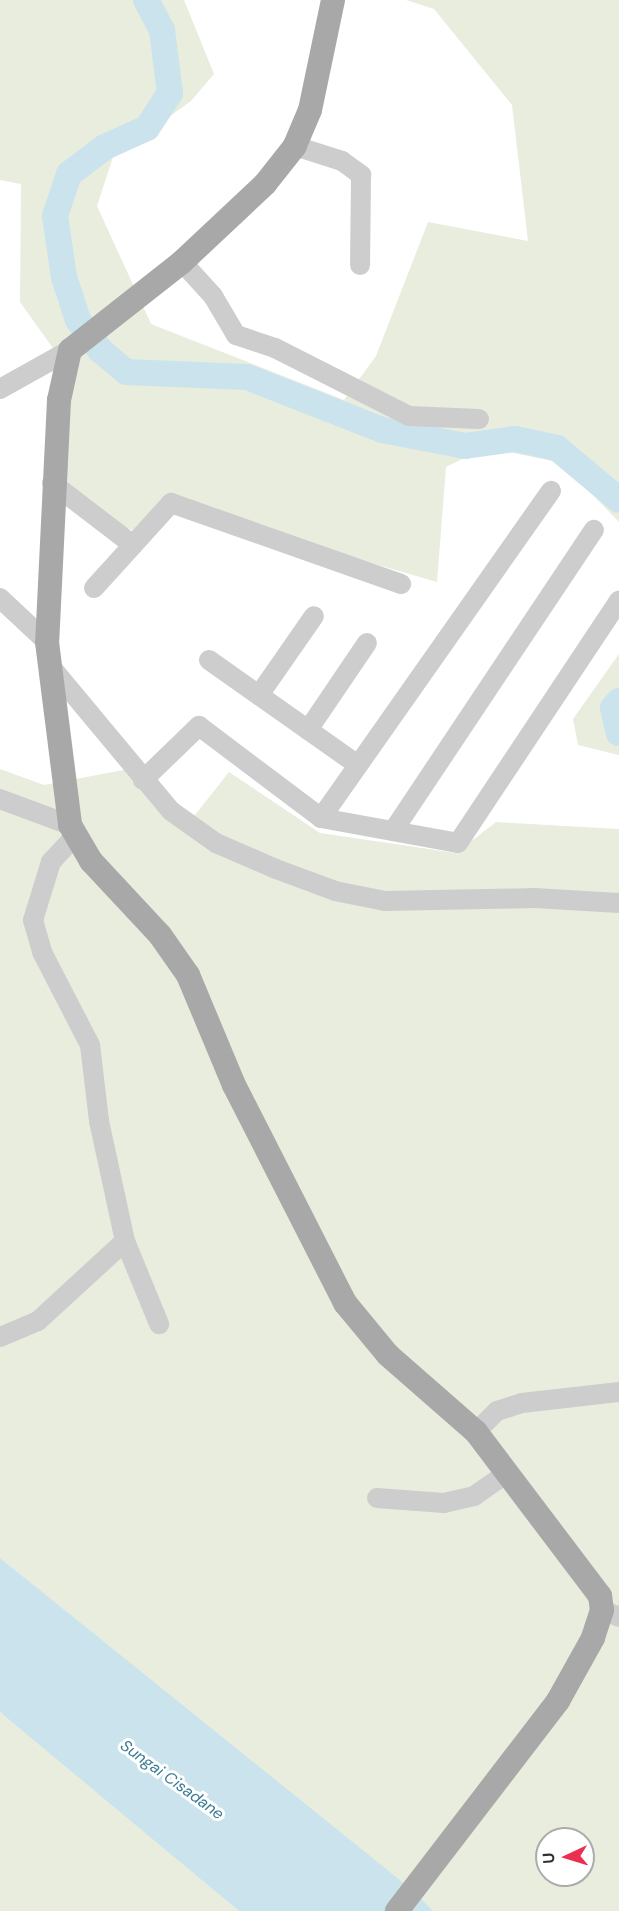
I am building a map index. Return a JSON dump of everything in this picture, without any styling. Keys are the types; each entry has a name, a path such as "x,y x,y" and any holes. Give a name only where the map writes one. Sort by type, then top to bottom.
{"main road":[{"path":"333,0 310,110 295,146 265,184 182,262 83,340 59,400 52,483 46,642 73,830 91,861 159,935 188,975 234,1085 345,1303 388,1355 476,1432 592,1581 611,1614 593,1638 558,1701 397,1911"}],"street":[{"path":"295,146 342,161 361,175 360,265"},
{"path":"182,262 213,296 236,335 275,348 409,416 479,419"},
{"path":"0,389 83,340"},
{"path":"52,483 133,545"},
{"path":"321,818 551,491"},
{"path":"94,588 171,503 401,584"},
{"path":"393,831 594,530"},
{"path":"0,598 46,642"},
{"path":"143,780 199,726 321,818 458,843 619,601"},
{"path":"259,695 314,616"},
{"path":"308,730 367,643"},
{"path":"209,660 358,765"},
{"path":"51,667 171,811 216,843 335,891 385,901 535,898 619,903"},
{"path":"0,799 73,830 51,862 33,920 42,952 90,1045 99,1121 125,1241 159,1323"},
{"path":"0,1337 38,1321 125,1241"},
{"path":"476,1432 497,1411 522,1403 619,1392"},
{"path":"377,1498 444,1503 474,1497 507,1473"}],"shaded area":[{"path":"0,0 184,0 214,74 191,101 113,157 97,206 151,324 344,400 376,356 428,222 528,241 512,105 434,9 406,0 619,0 619,522 562,463 486,447 446,467 437,582 171,505 138,533 67,499 62,361 20,302 21,184 0,180"},
{"path":"619,654 619,755 578,745 573,719"},
{"path":"134,768 191,820 229,772 320,833 456,853 496,822 619,829 619,1911 433,1911 0,1558 0,769 44,785"},
{"path":"0,1712 38,1741 239,1911 0,1911"}],"water":[{"name":"Sungai Cisadane","path":"0,1558 411,1889 433,1911 239,1911 0,1712"}],"waterway":[{"path":"146,0 162,30 170,93 147,128 105,147 69,174 55,216 64,277 78,320 100,350 126,372 247,377 382,430 465,446 515,439 557,448 619,500"},
{"path":"619,701 613,708 619,733"}]}
